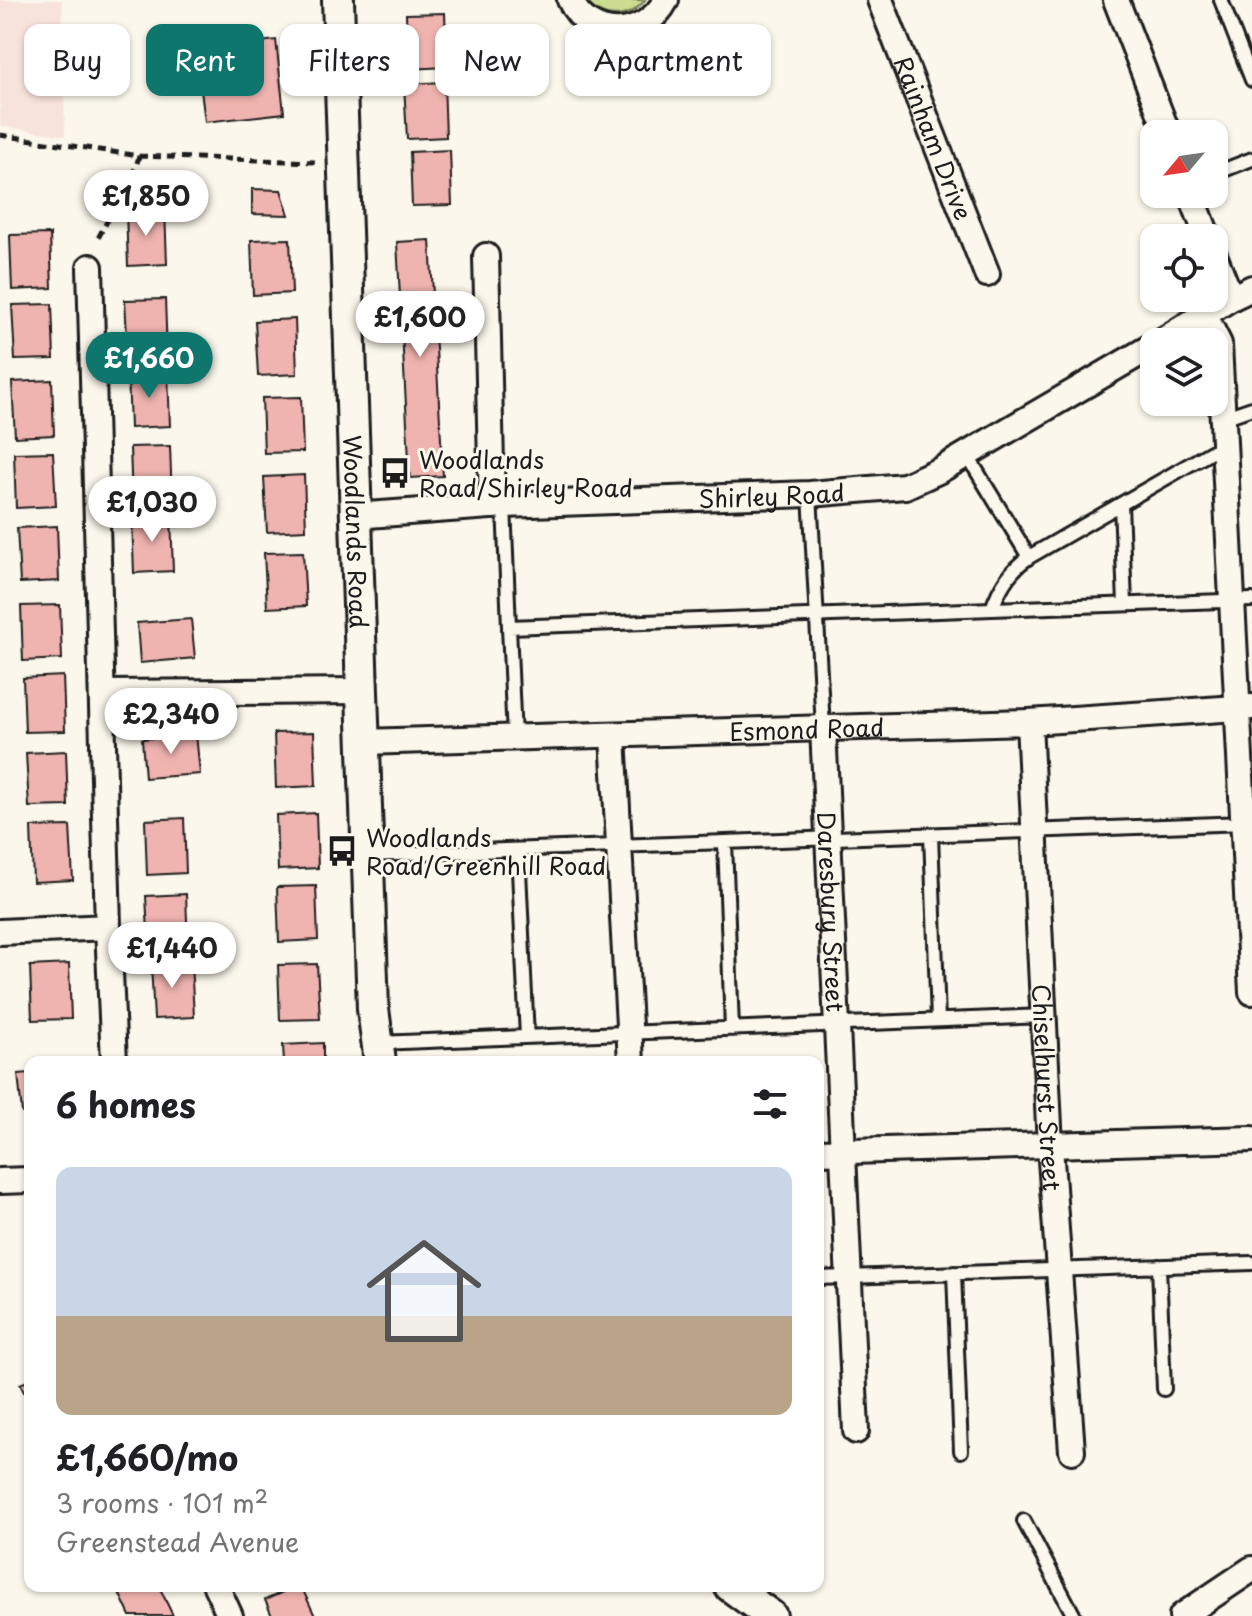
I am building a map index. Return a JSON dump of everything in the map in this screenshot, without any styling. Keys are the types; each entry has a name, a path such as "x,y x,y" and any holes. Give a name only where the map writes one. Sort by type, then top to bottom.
{"street":[{"name":"Woodlands Road","path":"338,0 367,855 373,1009 379,1053"},
{"path":"570,0 589,24 614,32 640,27 661,10 666,0"},
{"name":"Rainham Drive","path":"880,0 987,274"},
{"path":"1116,0 1163,120"},
{"path":"486,256 498,505"},
{"path":"90,267 114,1056"},
{"path":"1184,328 1241,293 1228,275"},
{"path":"1205,316 1219,344 1225,444 1243,600 1252,992"},
{"name":"Shirley Road","path":"354,516 498,505 810,494 905,486 967,455 1140,353"},
{"path":"103,693 361,691"},
{"name":"Esmond Road","path":"363,742 1029,722 1246,707"},
{"name":"Chiselhurst Street","path":"1029,722 1050,1146 1072,1451"},
{"name":"Daresbury Street","path":"823,728 856,1431"},
{"path":"613,736 631,1056"},
{"path":"0,932 108,927"},
{"path":"824,1152 1252,1139"},
{"path":"0,1181 24,1180"},
{"path":"1182,1616 1252,1569"},
{"path":"219,1592 230,1616"},
{"path":"738,1592 771,1616"}],"lane":[{"path":"1221,0 1252,80"},
{"path":"1228,168 1252,159"},
{"path":"1223,418 1252,408"},
{"path":"992,609 996,596 1016,566 1225,444"},
{"path":"967,455 1029,557"},
{"path":"810,494 823,728"},
{"path":"1121,504 1125,604"},
{"path":"498,505 509,627 514,738"},
{"path":"509,627 1243,600"},
{"path":"367,855 1248,823"},
{"path":"931,835 938,1020"},
{"path":"725,842 732,1029"},
{"path":"518,850 527,1037"},
{"path":"379,1053 527,1037 1044,1016"},
{"path":"824,1278 1252,1263"},
{"path":"1159,1266 1164,1389"},
{"path":"954,1273 961,1451"},
{"path":"1024,1521 1074,1616"}],"path":[{"path":"0,135 139,156 344,163"},
{"path":"90,267 97,239 139,156"}],"shaded area":[{"path":"0,0 62,0 63,24 24,24 24,96 64,96 65,136 0,126"}],"green space":[{"path":"585,0 645,0 631,12 615,16 599,12"}],"building":[{"path":"445,13 445,24 435,24 435,68 419,68 419,24 406,24 406,14"},
{"path":"276,40 284,113 205,122 202,96 264,96 264,42"},
{"path":"435,82 435,96 445,96 446,137 407,139 405,96 419,96 419,83"},
{"path":"450,150 452,205 412,206 410,152"},
{"path":"252,189 281,190 289,215 252,214"},
{"path":"165,209 167,264 128,266 126,211"},
{"path":"50,234 52,288 12,290 10,235"},
{"path":"290,239 292,293 253,295 251,240"},
{"path":"430,240 443,476 410,478 397,242"},
{"path":"165,299 167,354 128,355 125,300"},
{"path":"52,304 54,359 15,360 12,305"},
{"path":"295,319 297,374 258,376 255,321"},
{"path":"168,372 170,426 130,428 128,373"},
{"path":"52,380 54,435 15,437 12,382"},
{"path":"301,397 303,452 264,453 262,398"},
{"path":"170,446 172,501 132,502 130,447"},
{"path":"53,452 56,506 16,508 14,453"},
{"path":"304,475 306,530 267,532 264,477"},
{"path":"171,516 173,571 134,573 132,518"},
{"path":"57,526 59,581 20,583 17,528"},
{"path":"303,552 306,606 267,608 264,553"},
{"path":"60,605 62,659 23,661 21,606"},
{"path":"191,619 195,658 140,663 137,623"},
{"path":"63,676 65,731 25,732 23,678"},
{"path":"314,732 316,786 276,788 274,733"},
{"path":"196,734 200,774 145,778 142,739"},
{"path":"66,751 68,806 29,807 26,753"},
{"path":"316,813 318,868 278,870 276,815"},
{"path":"184,818 186,873 147,875 145,820"},
{"path":"70,826 73,880 33,882 31,827"},
{"path":"316,886 318,940 279,942 277,887"},
{"path":"186,894 188,949 149,951 146,896"},
{"path":"191,962 194,1017 154,1019 151,964"},
{"path":"69,964 71,1019 32,1020 30,966"},
{"path":"317,964 320,1019 280,1020 278,965"},
{"path":"323,1043 323,1056 284,1056 283,1045"},
{"path":"18,1074 24,1074 24,1113 22,1113"},
{"path":"119,1592 162,1592 173,1616 130,1616"},
{"path":"283,1592 304,1592 315,1616 272,1616 265,1600"}],"place":[{"name":"Woodlands Road/Shirley Road","path":"395,473"},
{"name":"Woodlands Road/Greenhill Road","path":"342,851"}]}
